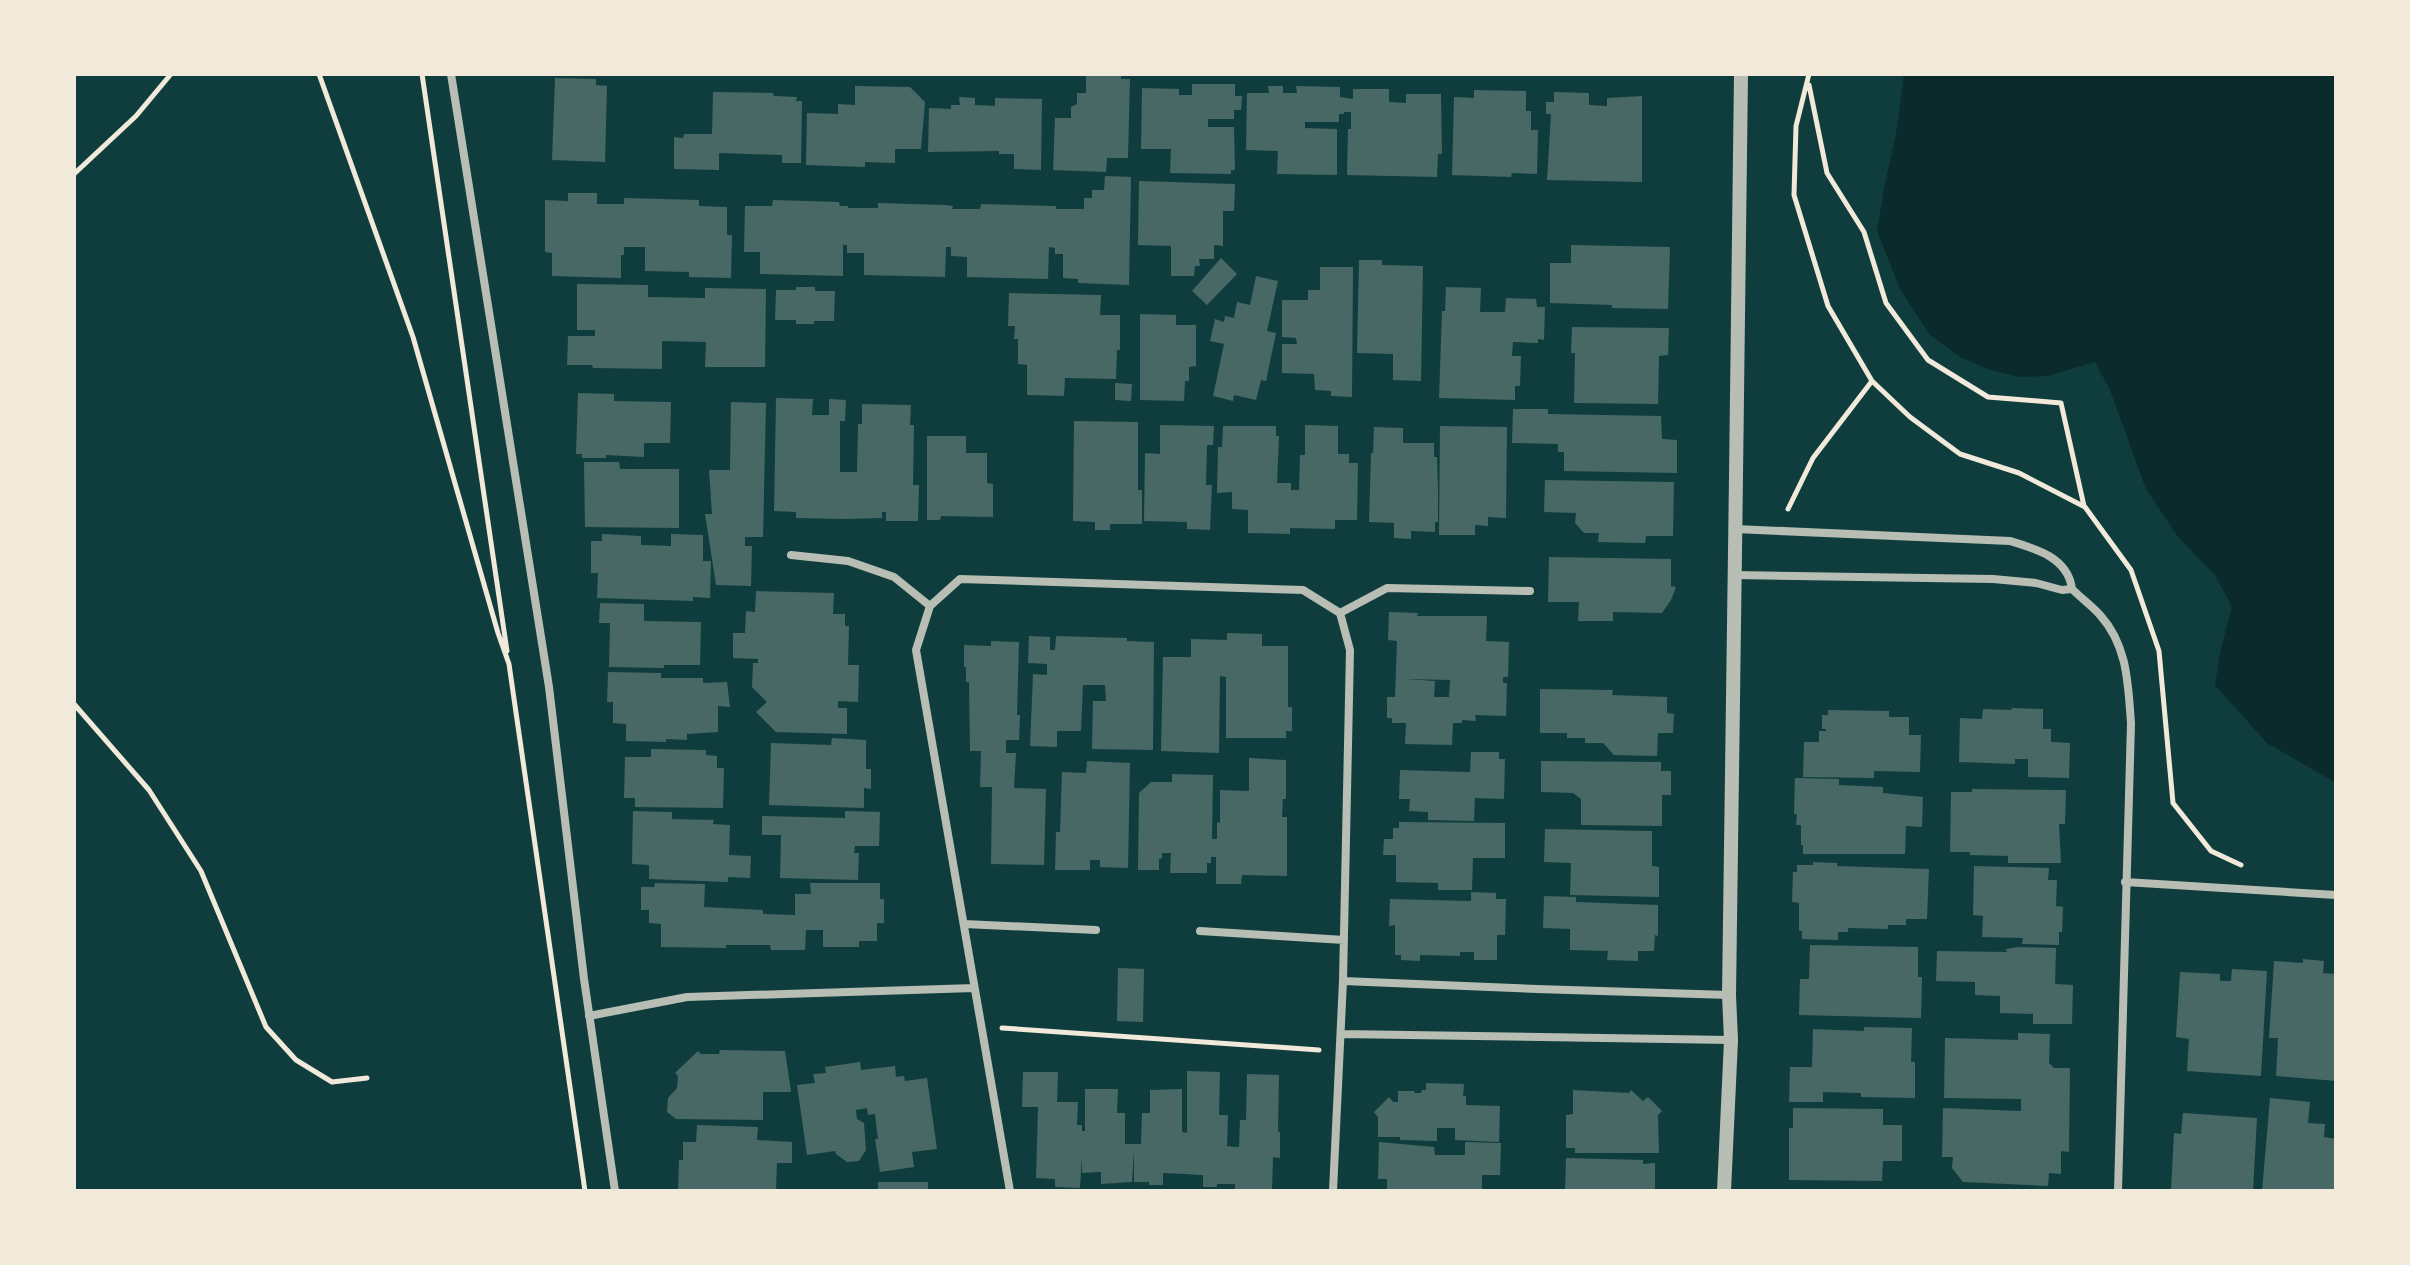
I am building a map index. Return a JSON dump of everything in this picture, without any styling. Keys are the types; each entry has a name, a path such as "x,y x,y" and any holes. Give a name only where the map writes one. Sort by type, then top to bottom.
{"street":[{"path":"451,74 549,687 589,1016 615,1191"},
{"path":"1724,1191 1731,1040 1729,995 1741,74"},
{"path":"1735,529 2010,541 2035,548 2057,561 2070,577 2072,589 2101,615 2118,641 2127,673 2131,723 2118,1191"},
{"path":"791,555 848,561 894,577 930,606"},
{"path":"1735,575 1993,579 2072,589"},
{"path":"1010,1191 916,650 930,606 960,579 1303,590 1340,613 1350,650 1343,981 1333,1191"},
{"path":"1340,613 1387,588 1530,591"},
{"path":"2125,882 2336,895"},
{"path":"964,924 1096,930"},
{"path":"1200,931 1344,940"},
{"path":"1343,981 1729,995"},
{"path":"589,1016 687,997 974,988"},
{"path":"1341,1034 1731,1040"}],"path":[{"path":"74,174 136,116 171,74"},
{"path":"319,74 413,337 509,664"},
{"path":"422,74 585,1191"},
{"path":"1809,74 1796,126 1794,195 1828,306 1872,381 1910,417 1960,454 2019,473 2085,507"},
{"path":"1808,82 1827,173 1864,232 1886,303 1928,360 1988,397 2061,403 2085,507 2131,570 2159,651 2173,803 2211,851 2247,868"},
{"path":"1778,531 1813,458 1872,381"},
{"path":"74,704 149,790 201,871 266,1027 296,1060 332,1082 367,1078"},
{"path":"981,1026 1340,1051"}],"water":[{"path":"1904,74 2336,74 2336,783 2267,743 2215,685 2232,607 2215,575 2178,537 2146,489 2110,390 2095,362 2048,376 2020,377 1990,370 1960,357 1930,335 1900,289 1877,231"}],"building":[{"path":"1086,74 1121,74 1121,79 1130,79 1128,158 1107,158 1106,172 1053,170 1055,118 1071,118 1071,107 1077,104 1077,93 1086,93"},
{"path":"555,78 596,79 596,85 607,86 605,162 552,160"},
{"path":"1192,84 1235,84 1235,96 1242,96 1241,110 1234,110 1234,119 1208,119 1208,127 1234,127 1235,170 1231,170 1231,174 1170,173 1171,149 1141,149 1142,88 1179,89 1179,95 1192,95"},
{"path":"855,86 910,87 925,102 921,149 895,149 895,163 865,162 865,167 806,165 807,113 838,114 838,104 855,105"},
{"path":"1268,86 1283,86 1283,93 1297,93 1296,86 1340,87 1340,97 1353,99 1353,89 1389,89 1389,102 1406,103 1406,94 1441,94 1442,154 1438,154 1437,177 1347,175 1351,112 1339,114 1339,122 1305,122 1305,128 1337,129 1337,175 1277,174 1278,151 1246,150 1247,93 1269,93"},
{"path":"1474,90 1526,91 1526,111 1531,111 1531,130 1538,130 1537,174 1512,173 1511,177 1452,175 1454,97 1474,98"},
{"path":"713,92 773,93 774,96 797,97 796,101 802,101 801,163 782,163 782,155 719,153 719,170 674,169 674,137 712,134"},
{"path":"1554,92 1589,93 1589,105 1607,106 1607,98 1642,96 1642,182 1547,180 1551,114 1546,114 1546,102 1554,102"},
{"path":"959,97 975,98 975,105 995,106 995,98 1042,99 1041,170 1014,169 1014,154 999,154 999,151 928,152 929,108 951,109 951,105 960,105"},
{"path":"1105,176 1131,177 1129,285 1078,283 1078,279 1063,278 1063,254 1055,254 1055,248 1049,247 1048,279 967,277 967,257 951,256 951,247 946,247 945,277 864,275 864,253 847,253 847,245 843,245 843,276 760,274 760,252 744,252 745,206 772,206 773,200 839,202 840,206 848,208 878,208 878,203 945,205 953,206 952,209 980,209 981,204 1084,209 1084,198 1092,198 1092,190 1104,190"},
{"path":"1139,181 1235,184 1234,211 1223,211 1223,246 1214,245 1214,259 1199,259 1200,266 1195,266 1194,276 1171,276 1171,246 1138,245"},
{"path":"568,193 597,193 597,204 624,204 624,198 699,200 699,206 727,207 727,235 732,235 731,278 689,277 689,272 645,271 645,247 624,247 621,278 552,276 552,253 545,252 545,200 568,201"},
{"path":"1571,245 1670,247 1668,309 1550,303 1550,263 1571,263"},
{"path":"1221,258 1237,274 1207,305 1192,291"},
{"path":"1359,260 1382,260 1382,265 1423,266 1421,381 1393,380 1393,354 1357,353"},
{"path":"1320,267 1353,267 1352,397 1331,396 1331,391 1315,390 1314,374 1282,373 1282,344 1297,344 1296,338 1282,337 1282,300 1308,300 1308,290 1320,290"},
{"path":"1256,276 1278,281 1267,331 1276,333 1266,381 1261,380 1256,400 1234,395 1233,401 1213,396 1224,344 1210,341 1215,319 1224,322 1225,316 1234,318 1237,302 1250,305"},
{"path":"577,284 648,285 648,297 705,298 705,288 766,289 765,367 705,367 706,342 662,341 662,369 567,365 568,336 595,336 595,330 577,330"},
{"path":"796,287 835,291 834,321 796,324 796,320 775,320 776,290 796,290"},
{"path":"1446,287 1481,288 1480,312 1505,312 1506,298 1536,299 1537,307 1545,307 1544,340 1538,339 1538,343 1513,342 1512,356 1521,356 1520,386 1515,386 1515,400 1439,398 1442,311 1445,311"},
{"path":"1009,293 1101,295 1100,315 1120,315 1116,379 1065,378 1064,396 1027,395 1027,365 1018,364 1015,326 1008,326"},
{"path":"1140,314 1176,315 1176,325 1196,325 1196,366 1189,367 1184,401 1140,400"},
{"path":"1572,327 1669,328 1668,355 1659,356 1658,404 1574,403"},
{"path":"1115,383 1132,384 1131,401 1115,400"},
{"path":"578,393 614,394 614,401 671,402 670,443 644,443 644,457 606,455 606,458 582,458 582,454 576,454"},
{"path":"776,398 813,399 812,415 829,415 829,399 846,400 845,421 840,421 840,472 857,472 858,424 862,424 862,404 911,405 910,425 914,425 913,485 919,485 918,521 886,521 886,512 882,512 882,518 844,519 796,518 796,512 774,511"},
{"path":"731,402 766,403 763,537 745,537 745,546 752,546 751,586 716,585 705,514 712,514 709,470 730,470"},
{"path":"1513,409 1548,409 1548,414 1661,416 1662,439 1677,440 1677,473 1564,471 1564,452 1558,452 1558,444 1512,443"},
{"path":"1074,421 1138,422 1138,490 1142,490 1142,524 1110,524 1110,530 1095,530 1095,522 1073,521"},
{"path":"1160,425 1214,426 1213,445 1207,445 1206,485 1212,485 1210,530 1187,529 1187,522 1144,521 1145,453 1160,454"},
{"path":"1305,425 1338,426 1338,454 1349,454 1349,463 1358,463 1357,520 1335,520 1335,529 1290,528 1290,534 1248,533 1248,510 1232,509 1232,492 1217,493 1218,447 1222,447 1223,426 1276,426 1276,436 1279,436 1277,483 1291,483 1291,490 1299,490 1300,455 1305,455"},
{"path":"1440,426 1507,427 1506,518 1488,517 1488,526 1475,525 1475,535 1439,535"},
{"path":"1374,427 1403,428 1403,443 1434,443 1438,490 1435,532 1411,531 1411,539 1394,538 1394,523 1369,522"},
{"path":"927,436 966,436 966,453 987,453 987,483 993,484 993,517 941,516 940,520 927,520"},
{"path":"584,462 619,462 620,469 679,469 679,528 585,527"},
{"path":"1545,480 1674,482 1673,536 1646,536 1645,543 1598,542 1599,533 1584,533 1575,523 1576,513 1544,512"},
{"path":"602,534 641,536 641,545 671,546 671,534 703,535 703,561 711,561 710,598 693,597 693,601 597,598 598,573 591,573 591,541 602,541"},
{"path":"1549,557 1671,559 1671,586 1676,587 1662,613 1613,612 1613,621 1578,621 1579,602 1548,602"},
{"path":"756,591 834,593 833,614 845,614 845,626 849,626 848,665 859,665 858,702 838,701 838,708 847,708 847,734 776,732 756,712 767,702 752,687 753,663 758,663 758,659 733,658 733,633 745,633 746,611 755,612"},
{"path":"600,603 644,604 644,621 701,622 700,665 609,667 610,623 599,623"},
{"path":"1389,612 1418,613 1417,616 1487,616 1486,641 1509,642 1508,677 1503,677 1503,683 1507,683 1506,716 1475,715 1476,721 1453,723 1452,745 1405,744 1406,723 1392,723 1392,718 1387,718 1387,697 1395,697 1397,641 1388,640","holes":["1405,679 1450,680 1449,697 1434,697 1435,681"]},
{"path":"1227,633 1262,634 1262,646 1288,646 1288,707 1292,707 1292,731 1286,731 1286,738 1226,738 1226,677 1220,676 1219,753 1161,751 1163,657 1191,657 1191,639 1227,640"},
{"path":"1029,636 1050,637 1050,650 1055,650 1056,636 1154,642 1153,750 1092,749 1093,701 1106,701 1105,685 1083,685 1081,731 1057,731 1057,747 1030,746 1033,674 1047,675 1047,664 1028,663"},
{"path":"991,641 1019,642 1019,740 1006,740 1006,753 1016,753 1014,788 1046,789 1044,865 991,864 992,787 980,787 981,751 970,751 969,682 966,682 964,645 991,646"},
{"path":"608,672 661,673 661,678 703,678 703,683 727,682 730,707 718,706 718,732 687,734 687,740 626,741 626,724 613,723 613,702 607,702"},
{"path":"1540,689 1613,690 1612,695 1667,697 1667,713 1674,714 1673,733 1658,733 1657,756 1614,755 1603,743 1585,743 1585,738 1567,738 1567,733 1540,733"},
{"path":"1983,709 2043,709 2043,729 2051,729 2051,742 2070,743 2069,778 2028,777 2028,759 2015,759 2015,764 1959,762 1960,718 1982,719"},
{"path":"1828,710 1889,711 1889,717 1909,717 1909,735 1921,735 1920,772 1874,771 1874,778 1803,777 1804,742 1819,742 1819,731 1826,731 1822,729 1822,715 1828,715"},
{"path":"832,738 866,740 866,769 871,769 871,789 864,788 864,808 769,805 771,743 831,745"},
{"path":"651,749 706,750 706,755 717,756 717,768 724,768 723,808 635,807 635,798 624,798 625,757 651,757"},
{"path":"1471,752 1499,752 1499,759 1505,759 1504,799 1475,798 1474,821 1428,820 1428,812 1409,811 1410,799 1399,799 1400,770 1470,772"},
{"path":"1249,758 1286,760 1286,799 1283,799 1282,817 1287,817 1287,876 1242,875 1241,884 1216,884 1216,857 1211,857 1211,863 1207,863 1207,873 1170,873 1171,853 1162,853 1159,870 1138,870 1139,793 1151,782 1172,782 1172,774 1213,775 1212,839 1217,839 1220,790 1249,791"},
{"path":"1087,761 1130,763 1128,868 1100,867 1100,860 1090,860 1090,870 1055,870 1062,772 1086,773"},
{"path":"1541,761 1661,762 1661,771 1671,771 1671,795 1662,795 1662,826 1581,825 1581,799 1573,793 1541,792"},
{"path":"1795,778 1839,779 1839,785 1883,787 1883,793 1923,797 1922,827 1906,826 1905,854 1803,854 1801,825 1796,825 1797,814 1794,814"},
{"path":"1972,789 2066,790 2065,824 2059,824 2061,863 2008,863 2008,856 1950,852 1951,792 1972,792"},
{"path":"633,811 672,812 672,819 714,820 713,824 730,825 729,855 751,856 750,878 728,877 728,882 649,879 649,865 632,864"},
{"path":"845,811 880,812 879,846 855,846 854,853 859,853 858,880 780,878 781,835 762,835 762,816 845,818"},
{"path":"1399,822 1505,823 1505,858 1473,858 1472,890 1438,890 1438,883 1396,882 1396,855 1383,855 1384,839 1393,839 1393,828 1399,828"},
{"path":"1545,829 1652,831 1652,866 1659,867 1659,897 1570,895 1571,863 1544,862"},
{"path":"1813,862 1837,863 1837,866 1929,869 1927,919 1906,919 1906,925 1888,925 1888,929 1848,928 1848,932 1838,932 1838,940 1802,939 1799,903 1792,902 1793,872 1797,872 1797,865 1813,865"},
{"path":"1974,866 2049,868 2048,880 2057,880 2056,906 2063,907 2059,945 2022,944 2023,938 1982,937 1983,916 1973,915"},
{"path":"655,883 705,884 704,907 795,915 795,894 811,894 810,883 880,883 884,923 877,923 877,941 859,941 859,947 823,947 823,930 806,930 805,950 771,950 770,945 661,947 661,924 649,923 649,910 641,910 641,887 654,887"},
{"path":"1471,892 1496,893 1496,899 1506,899 1505,935 1497,935 1497,960 1474,960 1474,952 1460,952 1460,956 1420,955 1420,961 1401,960 1401,955 1395,955 1395,925 1389,926 1390,899 1471,901"},
{"path":"1544,896 1576,897 1576,902 1658,905 1658,936 1655,935 1654,951 1638,951 1638,961 1607,960 1608,951 1570,950 1570,929 1543,928"},
{"path":"1810,945 1918,947 1918,977 1922,977 1921,1018 1799,1015 1800,979 1809,979"},
{"path":"2056,948 2055,984 2073,985 2072,1024 2033,1024 2033,1014 2000,1013 2000,996 1975,995 1975,982 1936,981 1937,951 2007,952 2006,949"},
{"path":"2303,959 2324,961 2323,973 2336,974 2336,1081 2276,1076 2278,1038 2269,1038 2274,961 2303,963"},
{"path":"1118,968 1144,969 1143,1022 1117,1021"},
{"path":"2232,969 2267,971 2261,1076 2187,1071 2189,1039 2176,1037 2180,972 2220,974 2220,981 2231,981"},
{"path":"1864,1027 1912,1028 1911,1062 1915,1062 1915,1098 1861,1097 1861,1093 1823,1092 1823,1102 1789,1102 1790,1067 1812,1067 1813,1029 1864,1031"},
{"path":"2018,1033 2050,1034 2049,1063 2054,1068 2070,1068 2069,1152 2061,1151 2061,1174 2049,1173 2048,1186 1963,1182 1952,1168 1953,1157 1942,1157 1943,1108 2021,1111 2021,1099 1944,1098 1945,1038 2018,1040"},
{"path":"720,1050 785,1051 791,1092 763,1092 763,1120 676,1119 667,1112 668,1098 677,1088 678,1076 675,1073 698,1051 701,1054 719,1054"},
{"path":"860,1062 861,1070 895,1066 896,1077 904,1076 905,1081 927,1078 937,1149 912,1152 914,1167 880,1172 875,1114 868,1115 867,1108 856,1110 857,1119 864,1123 866,1150 859,1161 847,1162 835,1151 807,1155 797,1085 815,1083 813,1074 826,1073 825,1067"},
{"path":"1187,1071 1220,1072 1219,1115 1228,1115 1227,1146 1235,1147 1239,1147 1240,1120 1246,1120 1247,1074 1279,1075 1280,1158 1273,1157 1272,1191 1235,1190 1235,1184 1203,1187 1203,1175 1163,1173 1163,1185 1134,1182 1134,1150 1132,1182 1101,1184 1101,1172 1082,1173 1082,1156 1080,1188 1055,1187 1055,1179 1036,1178 1038,1107 1022,1107 1023,1072 1058,1072 1057,1102 1078,1102 1077,1125 1082,1125 1082,1131 1085,1131 1085,1089 1118,1089 1117,1113 1125,1113 1125,1144 1141,1144 1142,1113 1150,1113 1150,1090 1182,1089 1182,1132 1187,1133"},
{"path":"1426,1083 1464,1084 1466,1105 1500,1106 1499,1142 1455,1140 1455,1128 1437,1128 1437,1141 1378,1137 1378,1117 1374,1112 1389,1097 1393,1102 1398,1102 1398,1091 1421,1093 1426,1090"},
{"path":"1573,1090 1629,1093 1631,1090 1643,1101 1648,1097 1662,1111 1658,1115 1659,1153 1575,1153 1575,1148 1566,1148 1566,1115 1573,1114"},
{"path":"2270,1098 2310,1102 2308,1123 2325,1124 2324,1137 2336,1139 2336,1191 2262,1191"},
{"path":"1793,1108 1883,1109 1883,1125 1902,1125 1902,1161 1883,1161 1882,1181 1789,1180 1789,1128 1793,1128"},
{"path":"2183,1113 2257,1118 2253,1191 2171,1191 2174,1133 2181,1134"},
{"path":"697,1125 758,1127 757,1140 792,1142 792,1163 777,1163 776,1191 678,1191 683,1142 696,1142"},
{"path":"1379,1142 1434,1147 1435,1155 1465,1155 1465,1142 1501,1143 1500,1175 1482,1175 1482,1191 1387,1191 1387,1179 1378,1179"},
{"path":"1566,1158 1655,1163 1655,1191 1565,1191"},
{"path":"878,1182 928,1182 928,1191 878,1191"}]}
